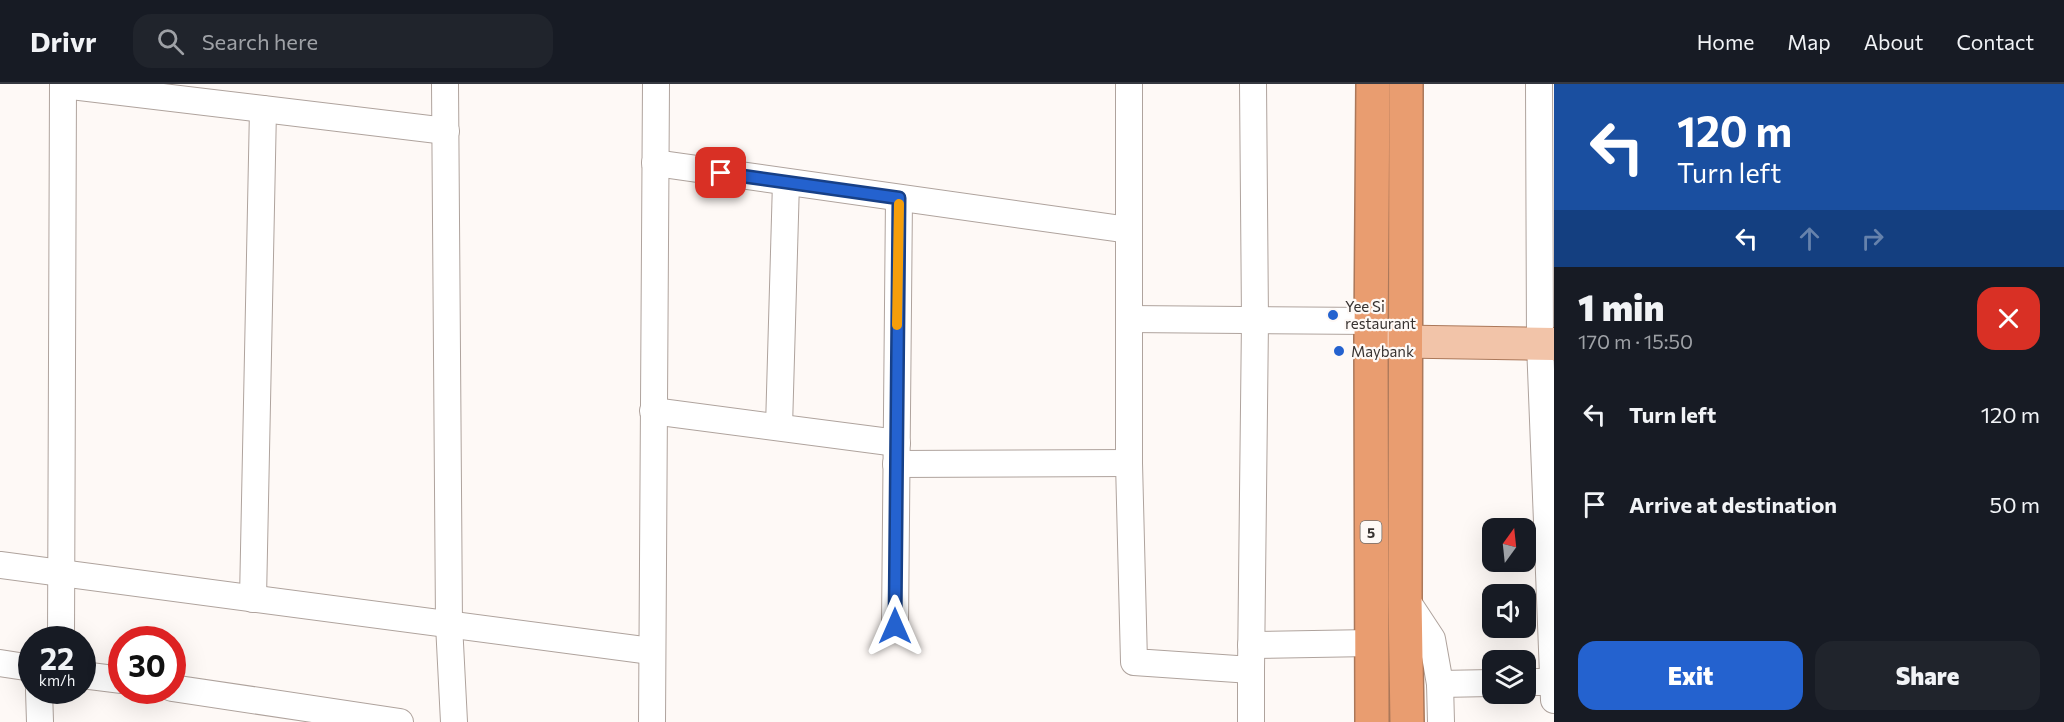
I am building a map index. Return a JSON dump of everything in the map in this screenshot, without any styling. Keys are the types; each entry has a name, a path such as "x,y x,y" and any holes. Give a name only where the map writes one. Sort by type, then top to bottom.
{"highway":[{"name":"5","path":"1372,722 1373,84"},
{"path":"1406,84 1405,598 1407,722"}],"main road":[{"path":"1371,331 1407,341 1547,344"}],"street":[{"path":"445,84 449,624 454,722"},
{"path":"652,722 656,84"},
{"path":"1129,84 1129,463 1134,662 1251,670"},
{"path":"1251,722 1255,320 1253,84"},
{"path":"1539,84 1554,700"},
{"path":"61,626 63,85 446,131"},
{"path":"253,598 263,109"},
{"path":"655,163 1129,230"},
{"path":"779,428 786,182"},
{"path":"895,626 899,198"},
{"path":"1129,319 1255,320 1371,331"},
{"path":"653,411 779,428 896,454 1129,463"},
{"path":"0,565 651,651"},
{"path":"1405,598 1432,639 1440,684 1441,722"},
{"path":"1251,645 1371,643"},
{"path":"0,663 18,666"},
{"path":"1536,682 1554,682"},
{"path":"1440,684 1482,683"},
{"path":"186,690 400,722"},
{"path":"39,704 40,722"}],"slow traffic":[{"path":"897,325 899,204"}],"place":[{"name":"Yee Si restaurant","path":"1333,315"},
{"name":"Maybank","path":"1339,351"}],"route":[{"path":"721,173 899,198 895,626"}]}
